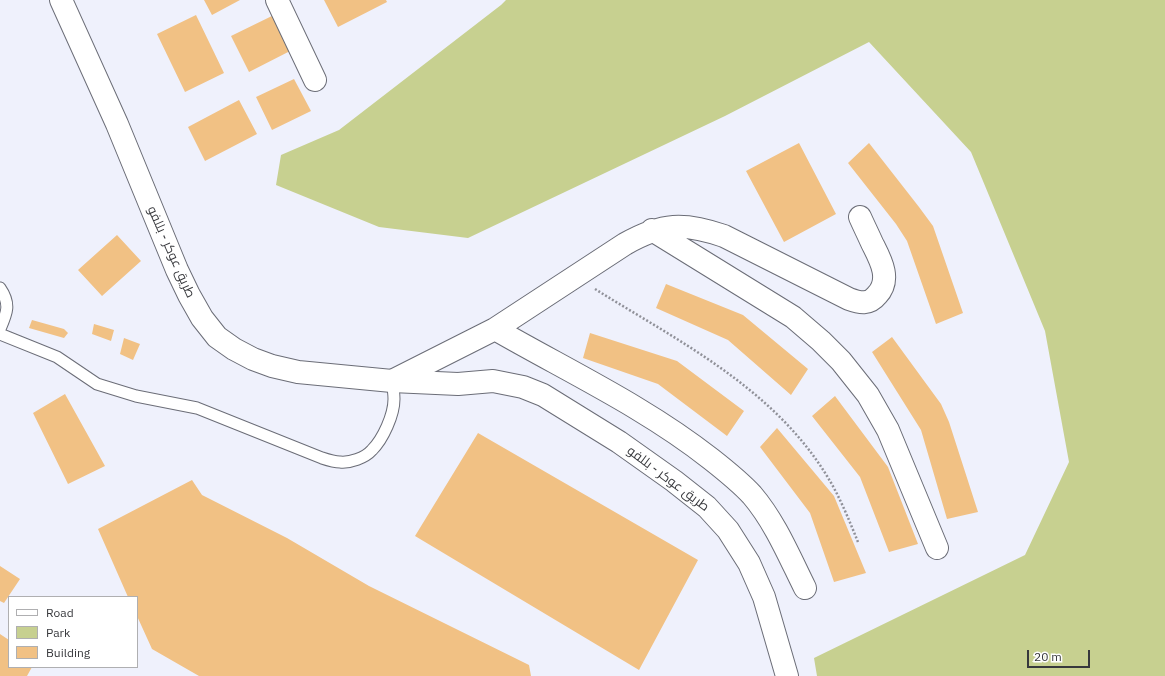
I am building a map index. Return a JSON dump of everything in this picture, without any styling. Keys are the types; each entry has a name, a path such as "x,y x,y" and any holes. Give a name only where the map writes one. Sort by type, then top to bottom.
{"street":[{"name":"طريق عوكر - بللفو","path":"61,0 117,124 177,270 202,318 217,337 252,359 272,366 298,372 392,381 458,384 493,382 523,387 543,396 572,413 619,442 674,481 707,507 728,530 749,563 764,597 787,676"},
{"path":"277,0 316,80"},
{"path":"392,381 495,329 625,244 652,230 674,226 692,227 724,236 849,299 867,303 876,297 881,291 884,272 881,258 860,217"},
{"path":"652,230 793,317 821,341 841,361 868,395 888,430 936,548"},
{"path":"495,329 651,417 690,442 723,469 751,494 763,510 773,526 805,588"}],"lane":[{"path":"0,288 6,297 7,302 6,316 0,329"},
{"path":"0,334 57,357 98,384 136,396 197,408 322,458 341,462 364,456 372,451 379,440 390,422 394,400 392,381"}],"path":[{"path":"576,277 708,358 740,380 772,408 803,443 827,476 845,509 858,542"}],"green space":[{"path":"506,0 1165,0 1165,676 817,676 814,658 1025,555 1069,462 1045,331 971,152 869,42 725,116 468,238 379,227 276,185 281,155 339,130"}],"building":[{"path":"204,0 240,0 212,15"},
{"path":"324,0 386,0 387,2 338,27"},
{"path":"276,14 294,49 249,72 231,36"},
{"path":"196,15 224,73 185,92 157,34"},
{"path":"294,79 311,111 272,130 256,97"},
{"path":"239,100 257,134 205,161 188,127"},
{"path":"799,143 836,214 784,242 746,171"},
{"path":"869,143 933,226 963,313 936,324 907,241 896,224 848,163"},
{"path":"117,235 141,261 102,296 78,270"},
{"path":"666,284 743,315 808,369 791,395 728,340 656,308"},
{"path":"32,320 64,329 68,333 64,338 29,328"},
{"path":"94,324 114,330 111,341 92,334"},
{"path":"590,333 677,361 744,411 727,436 658,384 583,358"},
{"path":"892,337 941,404 949,422 978,512 947,519 921,430 872,352"},
{"path":"124,338 140,344 133,360 120,354"},
{"path":"65,394 105,466 68,484 33,413"},
{"path":"835,396 888,467 918,544 889,552 860,477 812,416"},
{"path":"777,428 834,496 866,573 834,582 810,513 760,447"},
{"path":"478,433 698,560 639,670 415,536"},
{"path":"192,480 202,495 287,538 369,586 529,665 531,676 199,676 152,649 138,618 138,596 128,596 98,529"},
{"path":"0,566 20,579 4,603 0,601"},
{"path":"0,634 8,639 8,668 31,668 27,676 0,676"}]}
